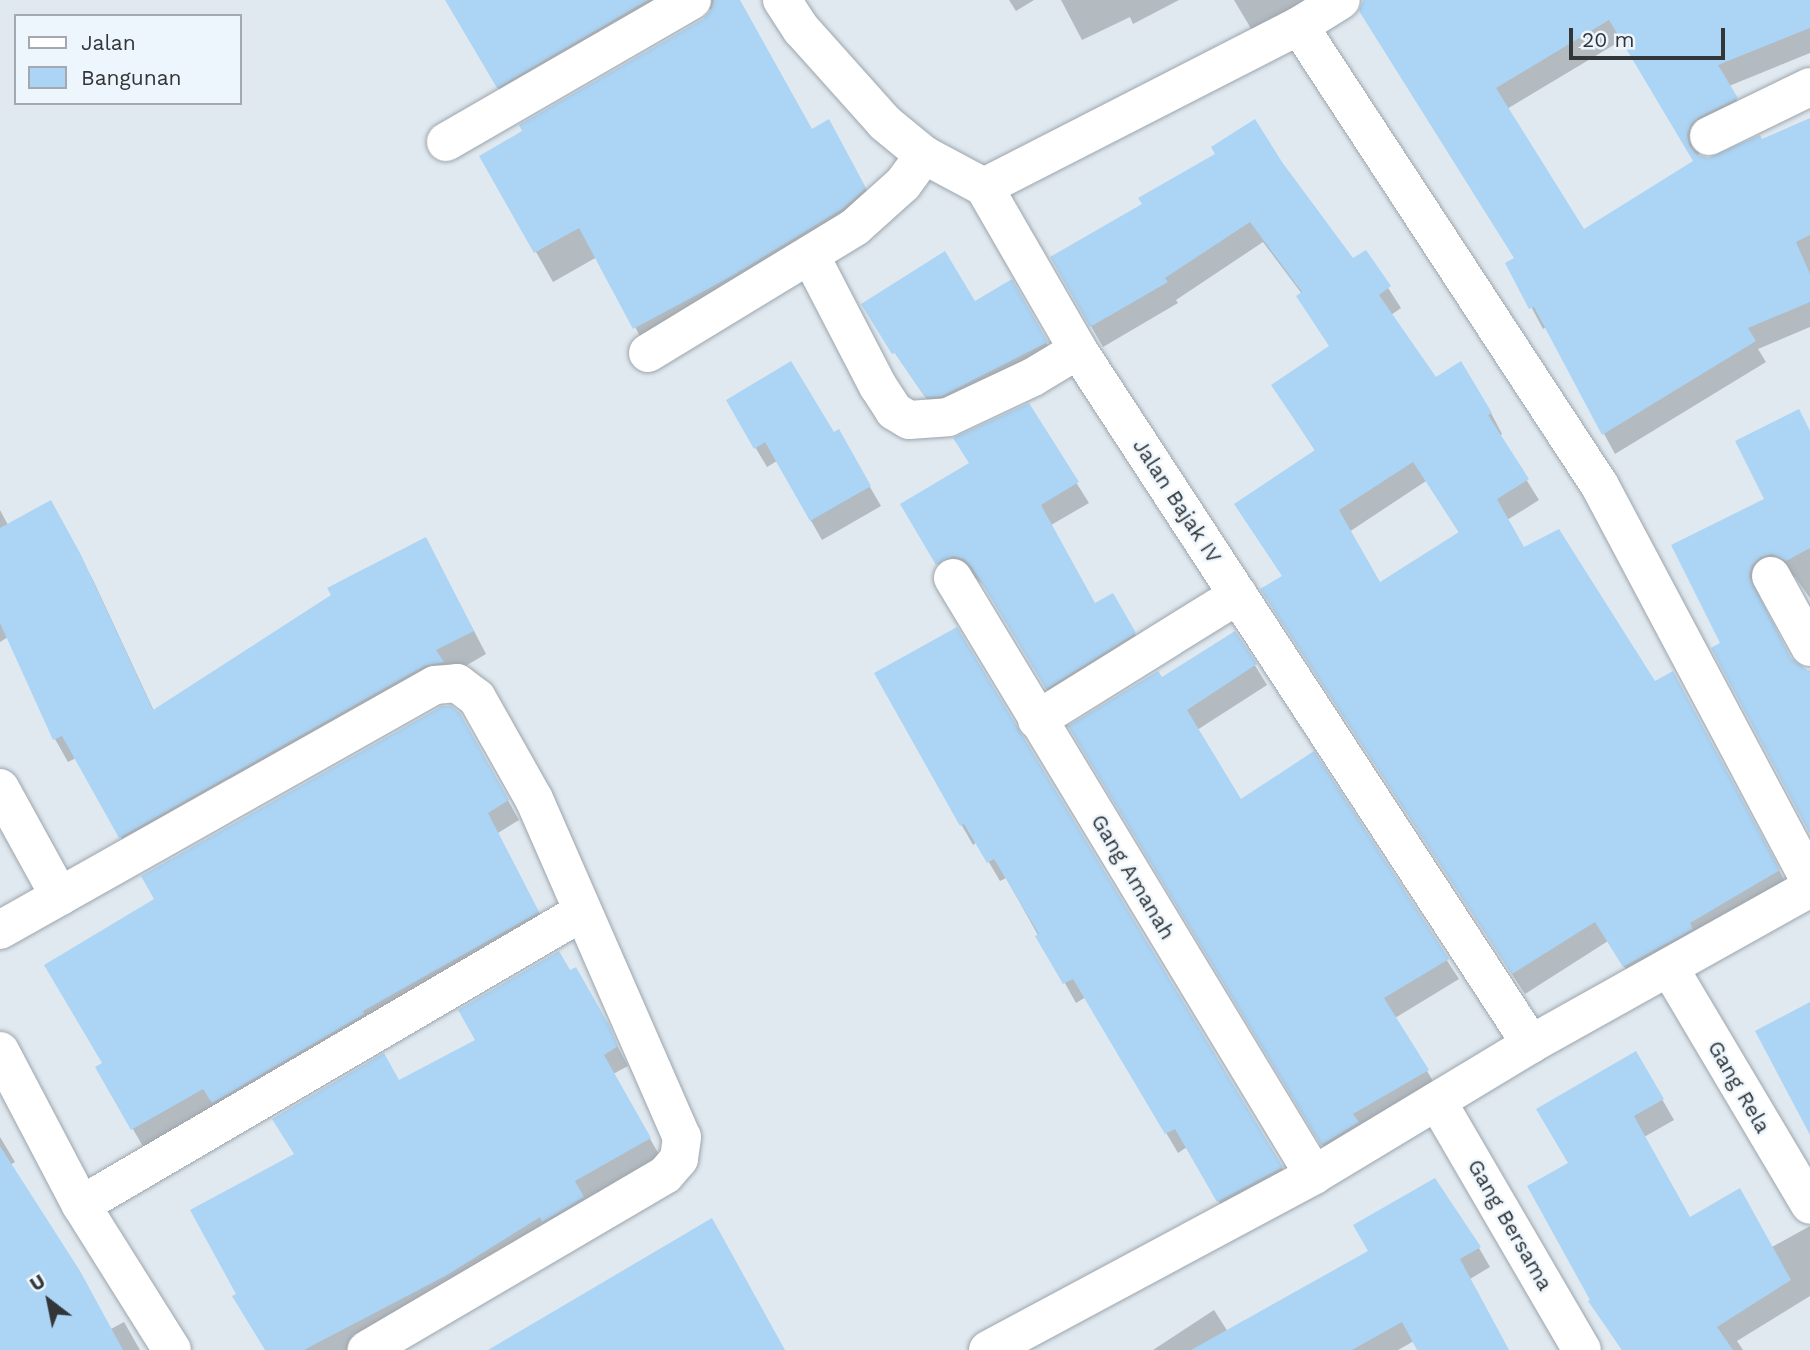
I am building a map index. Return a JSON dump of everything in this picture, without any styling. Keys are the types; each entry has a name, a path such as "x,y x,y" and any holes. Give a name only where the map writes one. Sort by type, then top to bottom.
{"street":[{"path":"446,142 692,0"},
{"path":"782,0 801,29 885,123 925,155 984,187 1299,26 1342,0"},
{"path":"1299,26 1600,486 1810,881"},
{"path":"1709,136 1810,87"},
{"path":"648,353 810,255 880,207 925,155"},
{"name":"Jalan Bajak IV","path":"984,187 1078,350 1531,1044"},
{"path":"810,255 878,386 894,411 909,420 948,418 1033,377 1078,350"},
{"path":"1771,576 1810,647"},
{"name":"Gang Amanah","path":"953,578 1314,1175"},
{"path":"1038,720 1238,596"},
{"path":"0,930 435,685 457,683 477,698 534,799 682,1137 679,1158 665,1175 367,1350"},
{"path":"0,788 60,897"},
{"path":"990,1350 1314,1175 1531,1044 1670,969 1810,888"},
{"path":"82,1205 582,912"},
{"name":"Gang Rela","path":"1670,969 1810,1205"},
{"path":"0,1051 82,1205 172,1350"},
{"name":"Gang Bersama","path":"1437,1101 1582,1350"}],"building":[{"path":"445,0 648,0 497,88"},
{"path":"714,0 740,0 812,129 829,119 866,188 842,209 732,276 633,329 579,228 534,253 479,156 522,131 519,125 703,19 711,10"},
{"path":"1363,0 1810,0 1810,28 1718,65 1738,98 1699,117 1691,124 1687,135 1689,145 1696,154 1708,158 1760,135 1762,139 1810,118 1810,235 1796,242 1810,274 1810,302 1748,328 1756,341 1602,435 1534,307 1529,309 1505,263 1514,258 1359,11","holes":["1609,20 1693,161 1584,229 1496,88"]},
{"path":"1255,119 1282,162 1353,258 1366,250 1391,286 1379,295 1436,377 1461,361 1492,413 1488,415 1529,479 1497,499 1524,547 1559,529 1655,681 1673,671 1780,870 1690,923 1693,929 1623,967 1595,922 1512,974 1260,589 1282,576 1234,504 1315,450 1271,385 1329,346 1296,296 1302,292 1250,222 1165,278 1168,282 1090,327 1050,257 1142,204 1138,198 1215,154 1211,147","holes":["1413,462 1459,532 1380,582 1339,510"]},
{"path":"945,251 975,301 1012,279 1048,342 942,396 925,397 895,353 892,354 861,304"},
{"path":"791,361 834,432 839,429 871,486 810,521 765,442 754,449 726,400"},
{"path":"1029,403 1079,482 1041,505 1095,603 1113,593 1136,633 1046,689 972,567 964,559 953,556 936,565 900,504 969,463 953,438"},
{"path":"1799,409 1810,431 1810,548 1786,561 1772,554 1761,557 1752,565 1749,576 1791,658 1810,672 1810,834 1711,648 1720,643 1671,545 1764,499 1735,441"},
{"path":"51,500 81,555 153,710 331,595 327,588 426,537 474,631 436,650 444,662 424,666 119,838 62,736 53,740 0,623 0,528"},
{"path":"957,627 1283,1167 1217,1202 1175,1129 1165,1134 1073,979 1063,984 1035,936 1039,934 994,859 987,863 964,824 960,826 874,673"},
{"path":"1235,631 1257,664 1187,710 1241,799 1314,751 1449,959 1384,998 1429,1070 1353,1114 1359,1122 1321,1145 1068,726 1158,671 1162,677"},
{"path":"442,706 451,706 460,713 509,800 488,813 539,912 363,1011 364,1014 212,1103 203,1089 131,1130 95,1067 102,1063 44,965 154,899 141,876"},
{"path":"559,951 570,970 576,967 609,1025 618,1046 604,1055 651,1138 575,1181 584,1197 542,1222 540,1217 447,1275 304,1350 265,1350 232,1296 236,1294 190,1210 294,1154 272,1119 384,1053 399,1080 475,1040 458,1010"},
{"path":"1810,1002 1810,1135 1755,1031"},
{"path":"1636,1051 1664,1099 1634,1116 1690,1217 1740,1188 1791,1280 1717,1327 1733,1350 1622,1350 1588,1301 1590,1300 1527,1186 1568,1163 1536,1109"},
{"path":"0,1146 80,1271 123,1350 0,1350"},
{"path":"1435,1178 1481,1247 1460,1259 1509,1350 1417,1350 1402,1322 1352,1350 1191,1350 1368,1251 1353,1225"},
{"path":"712,1218 785,1350 488,1350"}]}
